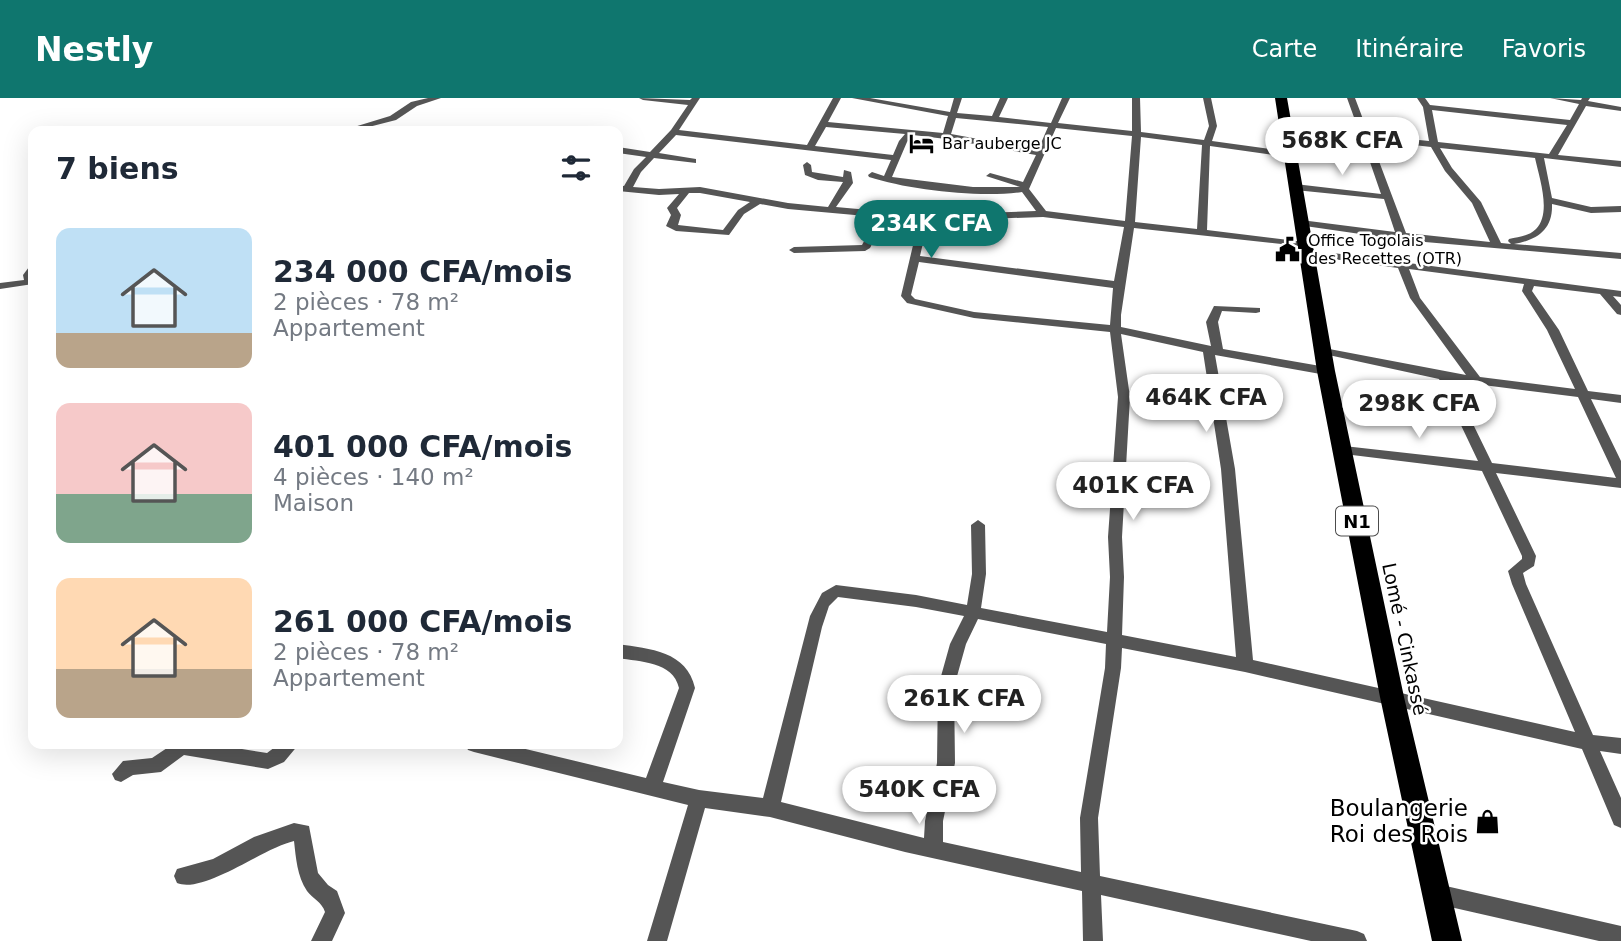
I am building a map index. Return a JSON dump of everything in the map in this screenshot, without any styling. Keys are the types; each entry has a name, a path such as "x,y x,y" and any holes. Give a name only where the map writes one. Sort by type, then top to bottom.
{"highway":[{"name":"Lomé - Cinkassé","path":"1281,98 1325,361 1345,450 1392,697 1447,941"}],"street":[{"path":"363,126 393,118 414,104 437,98"},
{"path":"623,187 674,132 694,100 643,98"},
{"path":"811,146 837,98"},
{"path":"856,98 894,101 955,115 1289,154"},
{"path":"946,136 955,115 958,98"},
{"path":"995,118 1004,98"},
{"path":"807,165 808,173 818,177 856,176 1016,192 1025,187 1055,127 1066,98"},
{"path":"1093,941 1089,818 1115,640 1115,537 1124,397 1115,330 1117,285 1130,223 1138,136 1136,98"},
{"path":"1202,232 1206,145 1213,126 1207,98"},
{"path":"1352,98 1402,237"},
{"path":"1421,98 1427,107 1434,145 1448,169 1476,202 1496,244"},
{"path":"1554,98 1586,100 1621,109"},
{"path":"1550,158 1559,148 1586,100"},
{"path":"1427,107 1572,123"},
{"path":"823,124 946,136 1041,153"},
{"path":"1287,129 1621,164"},
{"path":"674,132 718,139 811,146 895,158"},
{"path":"887,179 895,158 911,133"},
{"path":"623,151 693,160"},
{"path":"1496,244 1525,241 1537,235 1547,216 1548,201 1539,157"},
{"path":"830,210 856,176 891,169"},
{"path":"990,176 1025,187 1043,214"},
{"path":"1295,187 1387,197"},
{"path":"623,188 700,190 788,206 882,216 924,218 1043,214 1130,223 1202,232 1307,253 1621,294"},
{"path":"686,191 672,208 676,215 671,226 676,228 726,233 741,212 760,200"},
{"path":"1548,201 1591,210 1621,209"},
{"path":"794,250 861,249 873,236 882,216"},
{"path":"924,218 906,296 911,301 974,315 1115,330 1213,351 1325,361 1621,399"},
{"path":"1301,223 1402,237 1621,256"},
{"path":"915,258 1117,285"},
{"path":"1403,266 1415,298 1475,379"},
{"path":"1530,282 1527,291 1553,330 1621,475"},
{"path":"0,286 28,283"},
{"path":"1604,292 1621,312"},
{"path":"1245,665 1212,322 1218,308 1256,310"},
{"path":"1444,376 1529,556 1529,562 1515,571 1519,584 1621,819"},
{"path":"1345,450 1621,483"},
{"path":"933,849 934,821 946,763 946,687 958,644 973,613 979,574 978,524"},
{"path":"770,808 812,637 828,594 836,591 859,592 1245,665 1586,742 1621,746"},
{"path":"623,652 676,664 686,676 687,688 652,787"},
{"path":"121,774 129,767 155,766 179,749"},
{"path":"194,749 268,761 285,749"},
{"path":"495,749 699,799 770,808 933,849 1357,941"},
{"path":"657,941 699,799"},
{"path":"184,876 221,866 236,854 256,848 278,835 302,832 306,870 310,881 316,890 330,898 335,913 321,941"},
{"path":"1437,894 1621,936"}],"place":[{"name":"Bar auberge JC","path":"922,143"},
{"name":"Office Togolais des Recettes (OTR)","path":"1288,249"},
{"name":"Boulangerie Roi des Rois","path":"1488,821"}]}
